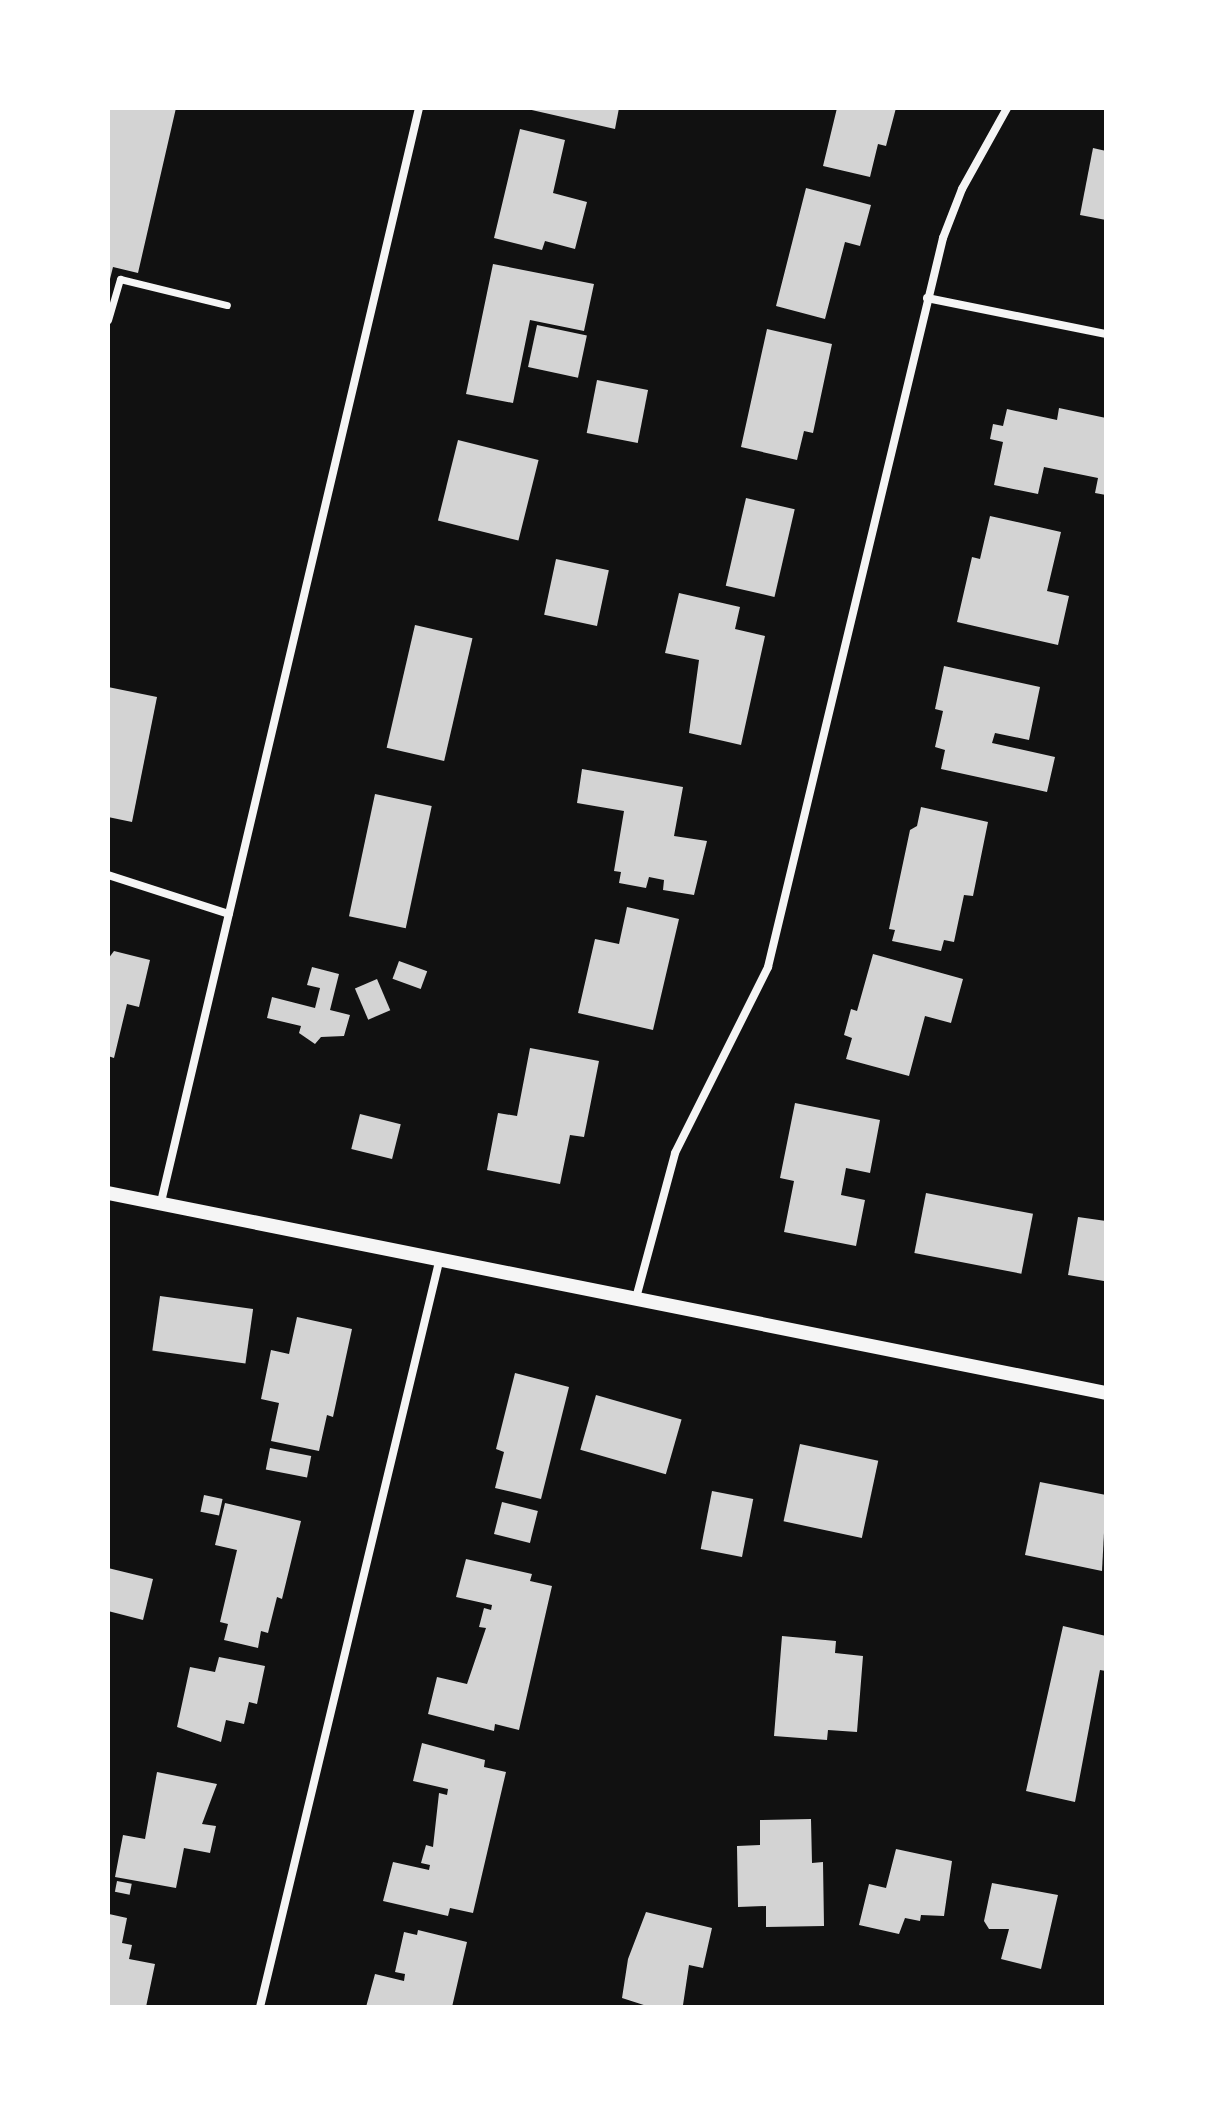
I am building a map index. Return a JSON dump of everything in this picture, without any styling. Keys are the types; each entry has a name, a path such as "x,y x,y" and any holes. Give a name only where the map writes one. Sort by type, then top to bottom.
{"street":[{"path":"161,1202 419,108"},
{"path":"636,1298 675,1153 768,967 927,298 962,189 1007,108"},
{"path":"108,320 120,279 227,305"},
{"path":"927,298 1106,334"},
{"path":"108,875 229,914"},
{"path":"108,1193 1106,1393"},
{"path":"260,2007 440,1258"}],"building":[{"path":"108,108 176,108 138,273 113,267 109,283"},
{"path":"523,108 619,108 615,129"},
{"path":"837,108 896,108 886,146 878,144 870,177 823,166"},
{"path":"520,129 565,140 553,193 587,202 575,249 545,241 542,250 494,238"},
{"path":"1093,148 1106,151 1106,220 1080,215"},
{"path":"806,188 871,205 860,246 845,242 825,319 776,306"},
{"path":"493,264 594,284 584,331 530,320 513,403 466,394"},
{"path":"537,325 587,336 578,378 528,367"},
{"path":"767,329 832,344 813,433 804,431 797,460 741,447"},
{"path":"597,380 648,390 638,443 587,433"},
{"path":"1059,408 1106,418 1106,495 1095,493 1098,478 1044,467 1038,494 994,485 1003,442 990,439 993,424 1003,426 1007,409 1057,420"},
{"path":"458,440 539,460 518,541 438,521"},
{"path":"746,498 795,509 774,597 726,586"},
{"path":"990,516 1061,532 1047,591 1069,596 1058,645 957,622 972,557 980,559"},
{"path":"556,559 609,570 597,626 544,615"},
{"path":"679,593 740,607 735,629 765,636 741,745 689,733 699,660 665,653"},
{"path":"415,625 472,638 444,761 387,748"},
{"path":"944,666 1040,687 1029,740 995,733 992,743 1055,757 1047,792 941,769 945,750 935,747 943,711 935,709"},
{"path":"108,687 157,697 132,822 108,817"},
{"path":"582,769 683,787 674,836 707,841 694,895 663,890 664,880 649,877 646,888 619,883 621,872 614,871 624,811 577,803"},
{"path":"375,794 432,806 406,928 349,916"},
{"path":"921,807 988,822 973,896 964,895 954,942 944,940 941,951 892,941 895,930 889,929 910,830 917,826"},
{"path":"627,907 679,919 653,1030 578,1013 595,939 619,944"},
{"path":"114,951 150,960 139,1007 127,1004 114,1058 108,1056 108,959"},
{"path":"873,954 963,979 951,1023 925,1016 909,1076 846,1059 852,1038 844,1035 851,1009 857,1011"},
{"path":"399,961 427,971 421,989 393,979"},
{"path":"312,967 339,974 330,1010 350,1015 344,1036 321,1037 315,1044 299,1033 301,1026 267,1018 272,997 315,1008 320,988 307,985"},
{"path":"377,979 390,1010 368,1020 355,988"},
{"path":"530,1048 599,1061 584,1137 570,1135 560,1184 487,1170 498,1113 517,1116"},
{"path":"795,1103 880,1120 870,1173 846,1168 841,1195 865,1200 856,1246 784,1232 794,1181 780,1178"},
{"path":"360,1114 401,1124 392,1159 351,1149"},
{"path":"926,1193 1033,1214 1021,1274 914,1253"},
{"path":"1078,1217 1106,1221 1106,1290 1104,1281 1068,1275"},
{"path":"160,1296 253,1309 245,1364 152,1350"},
{"path":"297,1317 352,1329 333,1417 327,1415 319,1451 271,1441 279,1403 261,1399 271,1350 289,1354"},
{"path":"515,1373 569,1387 541,1499 495,1488 504,1452 496,1449"},
{"path":"596,1395 682,1420 666,1474 580,1450"},
{"path":"800,1444 878,1461 862,1538 784,1521"},
{"path":"270,1448 311,1456 307,1478 266,1470"},
{"path":"1040,1482 1106,1495 1102,1571 1025,1555"},
{"path":"712,1491 753,1499 742,1557 701,1549"},
{"path":"204,1495 223,1499 219,1516 200,1512"},
{"path":"502,1502 538,1511 530,1543 494,1534"},
{"path":"225,1503 301,1521 282,1599 277,1597 268,1633 261,1631 258,1648 224,1640 228,1624 220,1622 237,1550 215,1545"},
{"path":"466,1559 532,1574 530,1581 552,1586 519,1730 495,1724 494,1731 428,1714 437,1677 467,1684 486,1628 479,1627 484,1608 491,1610 492,1605 456,1597"},
{"path":"108,1568 153,1579 143,1620 108,1611"},
{"path":"1063,1626 1106,1636 1106,1671 1100,1670 1075,1802 1026,1791"},
{"path":"782,1636 836,1641 835,1653 863,1656 857,1732 828,1730 827,1740 774,1736"},
{"path":"219,1657 265,1666 257,1704 249,1702 244,1724 226,1720 221,1742 177,1727 190,1667 215,1672"},
{"path":"422,1743 485,1760 484,1767 506,1772 473,1913 450,1908 448,1916 383,1901 393,1862 429,1870 430,1865 421,1863 426,1845 433,1847 439,1793 447,1795 448,1789 413,1781"},
{"path":"157,1772 217,1784 202,1824 216,1826 210,1853 184,1848 176,1888 115,1877 123,1835 145,1839"},
{"path":"811,1819 812,1863 823,1862 824,1926 766,1927 766,1906 738,1907 737,1846 760,1845 760,1820"},
{"path":"896,1849 952,1861 944,1916 921,1915 920,1921 905,1918 899,1934 859,1925 869,1884 886,1888"},
{"path":"117,1881 132,1884 130,1895 115,1892"},
{"path":"992,1883 1058,1895 1041,1969 1001,1959 1009,1929 989,1929 984,1921"},
{"path":"646,1912 712,1928 703,1968 689,1965 683,2005 650,2007 622,1998 628,1959"},
{"path":"109,1914 127,1918 122,1943 132,1945 129,1959 155,1964 146,2007 108,2007"},
{"path":"418,1930 467,1942 452,2007 366,2007 375,1974 404,1981 405,1974 395,1972 404,1932 417,1935"}]}
